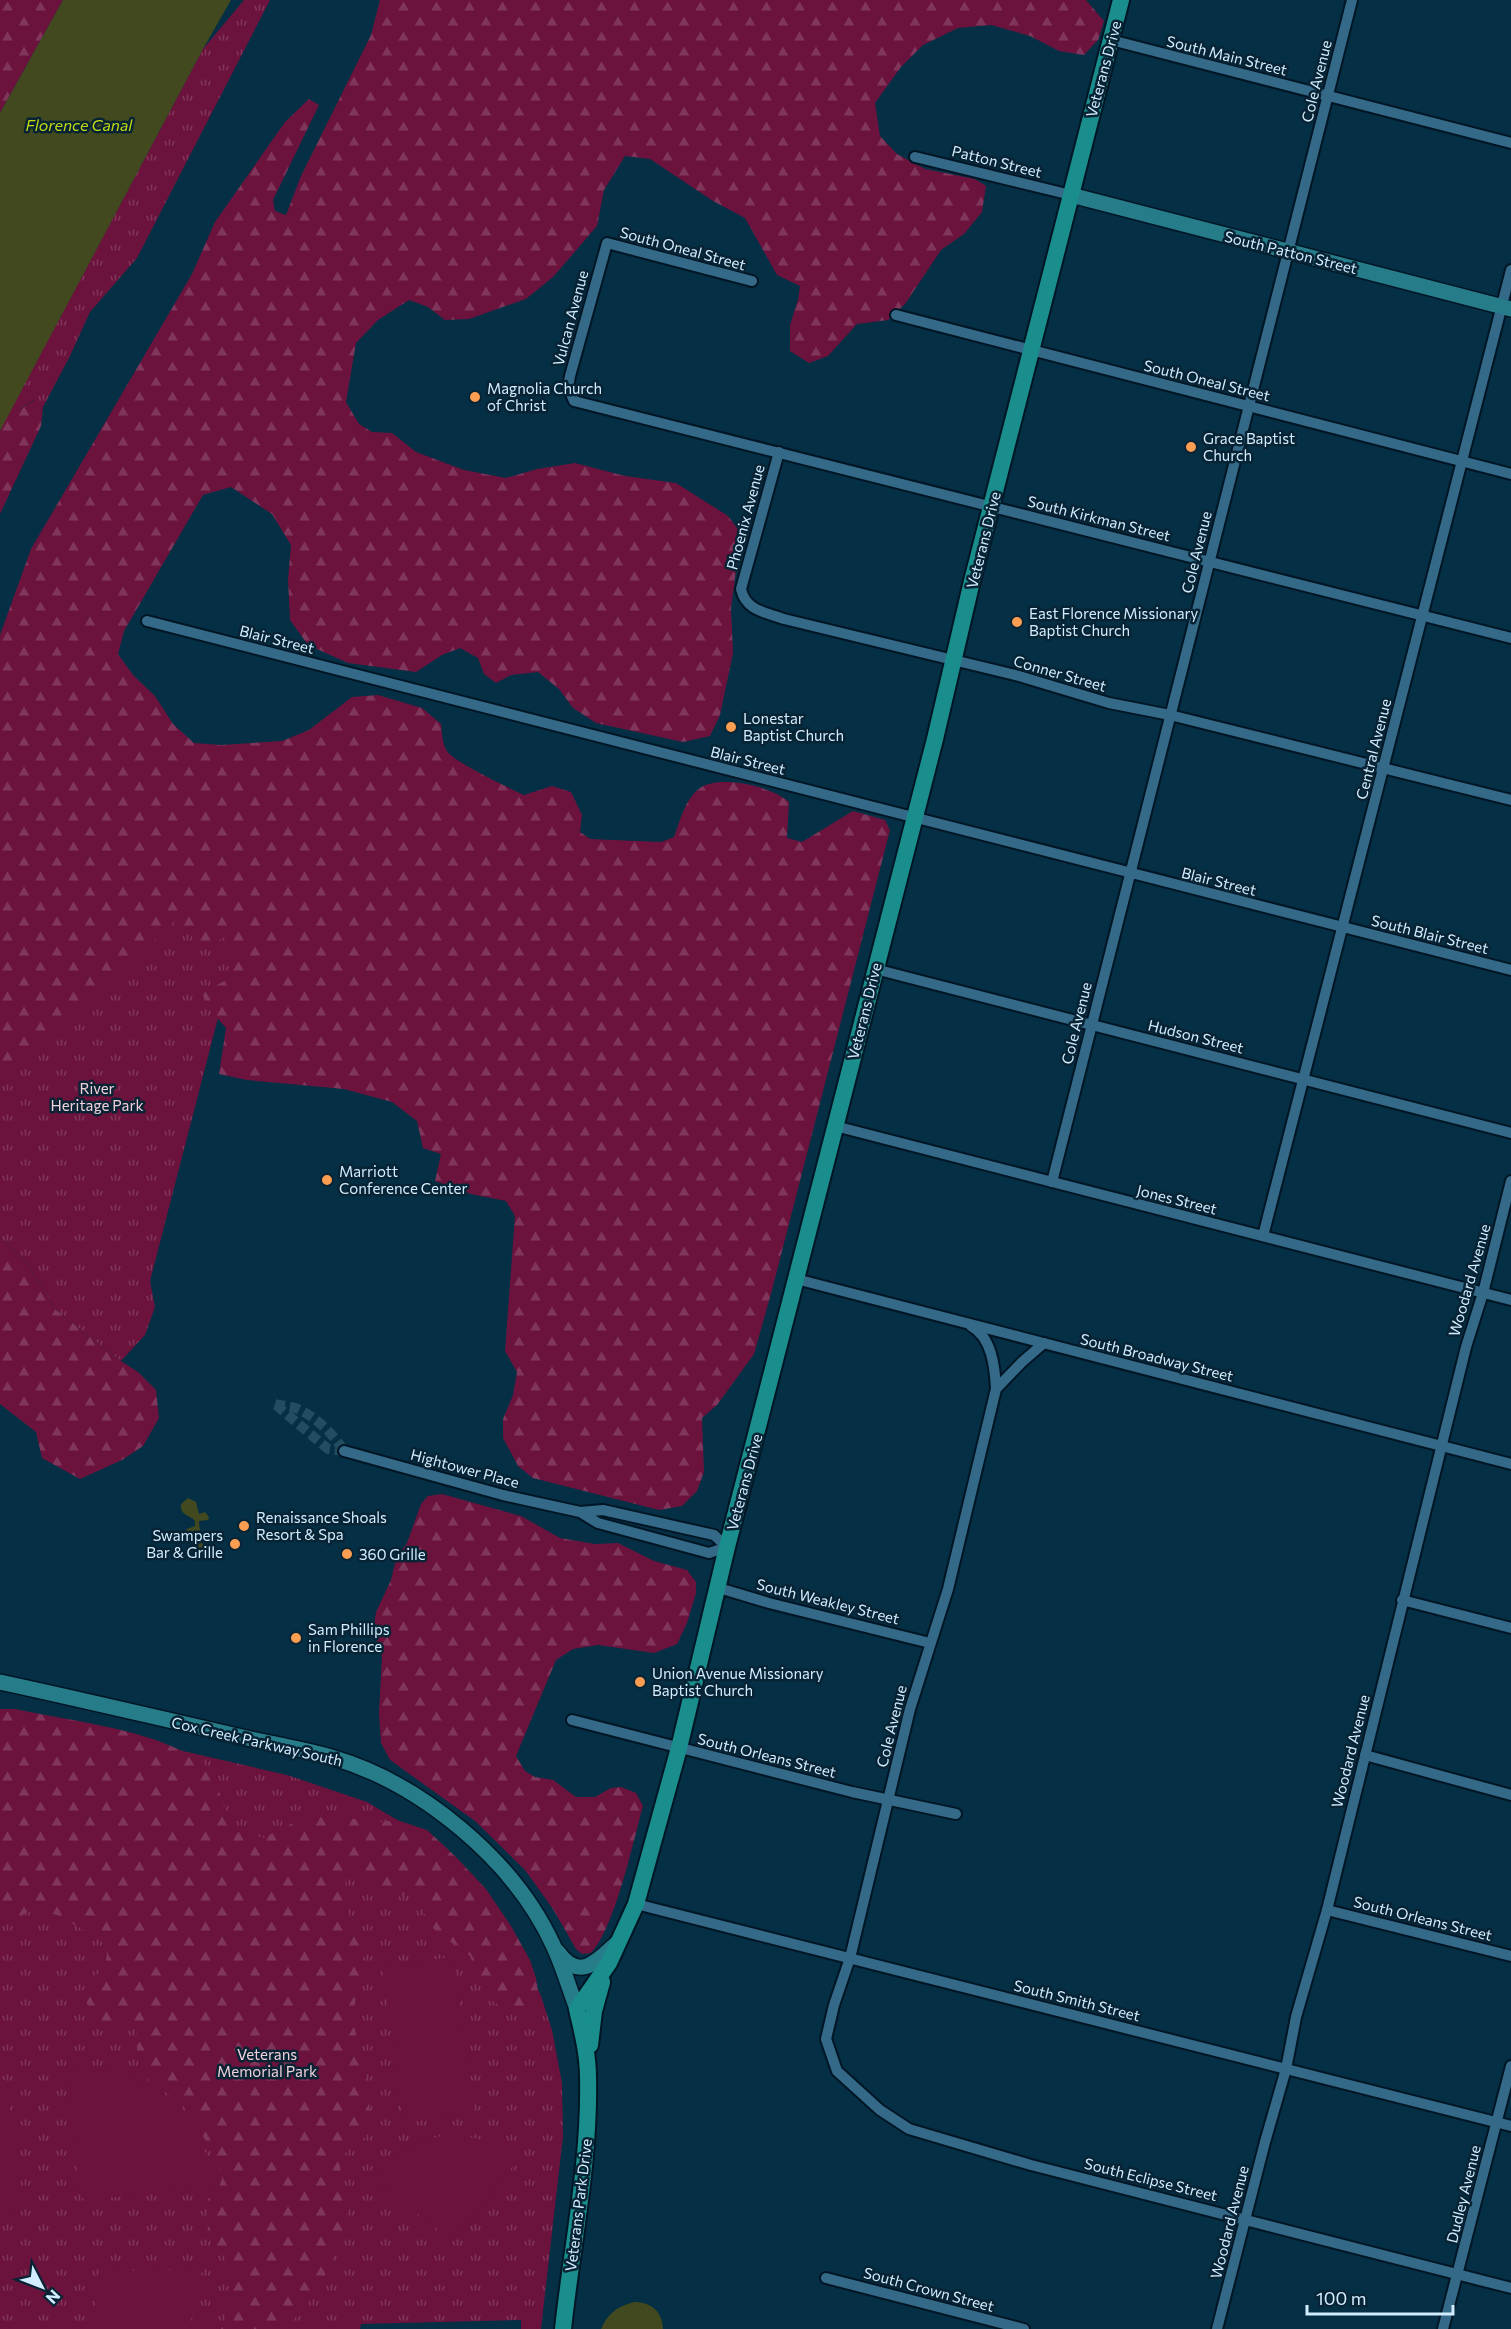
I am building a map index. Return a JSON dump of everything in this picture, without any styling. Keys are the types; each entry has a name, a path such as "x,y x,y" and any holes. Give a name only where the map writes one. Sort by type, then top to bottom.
{"main road":[{"name":"Veterans Drive","path":"577,2009 609,1963 636,1904 679,1748 727,1547 1121,0"},
{"name":"South Patton Street","path":"1071,195 1506,308"},
{"name":"Cox Creek Parkway South","path":"0,1682 310,1751 352,1764 385,1779 427,1804 472,1838 513,1882 539,1919 553,1946 577,2009"},
{"path":"553,1946 568,1963 585,1967 593,1965 622,1938"},
{"path":"589,2076 594,2011 609,1963"},
{"name":"Veterans Park Drive","path":"563,2329 583,2185 587,2138 589,2076 585,2042 577,2009"}],"street":[{"name":"Cole Avenue","path":"1052,1182 1352,0"},
{"name":"South Main Street","path":"1111,40 1511,143"},
{"name":"Patton Street","path":"915,157 1071,195"},
{"name":"South Oneal Street","path":"607,243 752,281"},
{"name":"Vulcan Avenue","path":"574,400 568,387 570,376 607,243"},
{"name":"Central Avenue","path":"1263,1236 1462,461 1506,308 1511,270"},
{"name":"South Oneal Street","path":"896,315 1511,474"},
{"name":"South Kirkman Street","path":"574,400 1511,638"},
{"name":"Phoenix Avenue","path":"741,589 779,453"},
{"name":"Conner Street","path":"741,589 744,600 752,608 784,619 1019,676 1109,703 1170,715 1511,800"},
{"name":"Blair Street","path":"147,621 1342,928"},
{"name":"South Blair Street","path":"1342,928 1511,970"},
{"name":"Hudson Street","path":"874,969 1511,1133"},
{"name":"Jones Street","path":"835,1126 1511,1300"},
{"name":"Woodard Avenue","path":"1217,2329 1286,2069 1296,2017 1327,1910 1402,1600 1511,1181"},
{"name":"South Broadway Street","path":"796,1279 1511,1464"},
{"name":"Cole Avenue","path":"837,2071 826,2039 834,2005 850,1958 910,1709 948,1589 996,1389 995,1372 989,1349 977,1330 963,1322"},
{"path":"996,1389 1044,1343"},
{"name":"Hightower Place","path":"344,1451 503,1495 580,1512 603,1510 714,1535 727,1547 709,1553 598,1523 580,1512"},
{"name":"South Weakley Street","path":"718,1588 930,1643"},
{"path":"1402,1600 1511,1628"},
{"name":"South Orleans Street","path":"572,1720 643,1736 679,1748 888,1800 956,1814"},
{"path":"1365,1755 1511,1795"},
{"name":"South Smith Street","path":"636,1904 1511,2126"},
{"name":"South Orleans Street","path":"1327,1910 1511,1956"},
{"name":"Dudley Avenue","path":"1443,2329 1511,2066"},
{"name":"South Eclipse Street","path":"837,2071 880,2110 909,2129 1031,2165 1511,2288"},
{"name":"South Crown Street","path":"826,2278 986,2324 1024,2329"}],"green space":[{"path":"0,0 63,0 0,113"},
{"path":"244,0 270,0 137,258 90,312 43,407 34,400 7,417 203,49"},
{"path":"380,0 1086,0 1104,21 1098,40 1084,55 1059,51 1030,36 991,25 958,28 923,45 901,67 875,103 880,136 897,154 925,169 975,179 986,186 982,212 964,234 941,250 905,304 888,320 857,324 828,356 809,363 790,351 790,325 800,286 777,275 745,218 713,201 650,159 625,156 604,190 597,226 553,277 526,299 469,319 445,320 428,307 409,300 378,320 356,343 346,402 359,424 372,432 392,433 416,452 464,470 506,478 537,469 575,463 625,476 676,483 728,516 741,533 731,608 733,653 720,715 710,736 683,742 596,723 573,708 559,689 538,672 511,675 496,683 484,674 478,658 460,648 442,655 416,672 348,663 308,645 290,620 288,579 291,545 272,514 231,487 203,495 124,631 118,654 133,675 155,696 173,724 194,743 221,745 282,741 309,730 352,697 378,695 422,708 441,724 444,745 451,756 495,781 524,795 552,786 571,792 582,815 580,832 590,839 661,842 674,837 690,798 700,788 720,782 759,787 789,802 787,838 802,842 853,811 885,820 890,830 754,1354 717,1405 702,1418 704,1472 697,1491 682,1506 659,1510 533,1478 518,1466 503,1438 503,1419 513,1395 517,1372 505,1351 515,1216 506,1201 471,1194 435,1181 441,1154 423,1148 417,1121 392,1102 344,1089 247,1080 219,1074 226,1028 205,1004 203,993 233,976 225,937 202,947 176,920 85,1005 7,1064 0,1064 0,635 31,549 192,274 215,222 285,122 309,99 319,105 273,200 275,211 286,215 301,176 371,35"},
{"path":"35,400 43,407 41,426 0,514 0,431 6,417"},
{"name":"River Heritage Park","path":"173,906 291,923 226,987 150,1281 155,1307 145,1335 121,1361 56,1310 26,1262 0,1237 0,1055"},
{"path":"0,1237 26,1262 56,1310 138,1372 156,1390 159,1418 143,1446 122,1460 80,1479 42,1458 36,1432 0,1404"},
{"path":"442,1494 521,1516 560,1538 595,1544 618,1543 654,1561 687,1570 696,1582 696,1593 687,1623 677,1644 654,1653 598,1645 573,1649 556,1660 516,1756 525,1771 535,1777 553,1780 576,1797 595,1797 611,1788 621,1787 636,1793 643,1806 608,1925 591,1953 582,1954 576,1949 553,1909 525,1870 475,1821 390,1760 381,1743 379,1713 382,1656 373,1631 376,1612 391,1580 396,1559 407,1543 421,1504 428,1496"},
{"name":"Veterans Memorial Park","path":"0,1709 287,1775 367,1802 409,1827 523,1959 541,1996 552,2030 562,2083 563,2136 541,2329 521,2329 521,2320 361,2324 360,2329 0,2329"},
{"path":"0,1709 15,1709 124,1731 166,1744 194,1756 210,1772 223,1804 235,1823 246,1831 263,1838 315,1812 330,1810 360,1821 397,1820 427,1830 486,1889 530,1960 539,1998 533,2010 503,2008 494,2002 484,1989 472,1958 462,1948 445,1939 424,1920 423,1895 417,1889 391,1901 382,1896 373,1878 352,1868 344,1874 346,1886 342,1898 348,1912 363,1932 365,1949 352,2019 365,2068 370,2120 365,2137 340,2157 347,2207 340,2244 316,2290 285,2329 221,2329 229,2311 229,2269 224,2256 217,2251 208,2233 207,2201 220,2184 221,2172 186,2109 152,2083 141,2070 136,2030 124,2023 105,2023 94,2016 89,2008 86,1998 87,1985 105,1966 107,1954 101,1940 57,1915 40,1910 25,1913 19,1918 6,1916 0,1909"},
{"path":"453,1957 475,2113 404,2123 382,1966"},
{"path":"92,2068 128,2075 161,2094 175,2106 197,2135 205,2151 216,2187 85,2200 80,2195 64,2072"},
{"path":"0,2080 6,2080 22,2207 16,2213 0,2214"},
{"path":"449,2135 486,2141 510,2154 517,2161 461,2233 446,2236 375,2181 389,2163 406,2149 427,2140"},
{"path":"202,2270 196,2309 186,2329 96,2329 96,2277 101,2271"}],"water":[{"name":"Florence Canal","path":"63,0 231,0 0,431 0,113"},
{"path":"188,1498 196,1502 199,1514 205,1512 209,1517 208,1520 199,1521 201,1542 208,1550 203,1554 195,1544 185,1540 183,1536 187,1529 195,1526 195,1521 183,1513 181,1508 181,1504"},
{"path":"634,2302 646,2304 654,2309 660,2317 663,2329 601,2329 614,2311"}],"tunnel":[{"path":"275,1404 305,1412 330,1433 344,1451"},
{"path":"276,1405 328,1449 344,1451"}],"place":[{"name":"Magnolia Church of Christ","path":"475,397"},
{"name":"Grace Baptist Church","path":"1191,447"},
{"name":"East Florence Missionary Baptist Church","path":"1017,622"},
{"name":"Lonestar Baptist Church","path":"731,727"},
{"name":"Marriott Conference Center","path":"327,1180"},
{"name":"Renaissance Shoals Resort & Spa","path":"244,1526"},
{"name":"Swampers Bar & Grille","path":"235,1544"},
{"name":"360 Grille","path":"347,1554"},
{"name":"Sam Phillips in Florence","path":"296,1638"},
{"name":"Union Avenue Missionary Baptist Church","path":"640,1682"}]}
